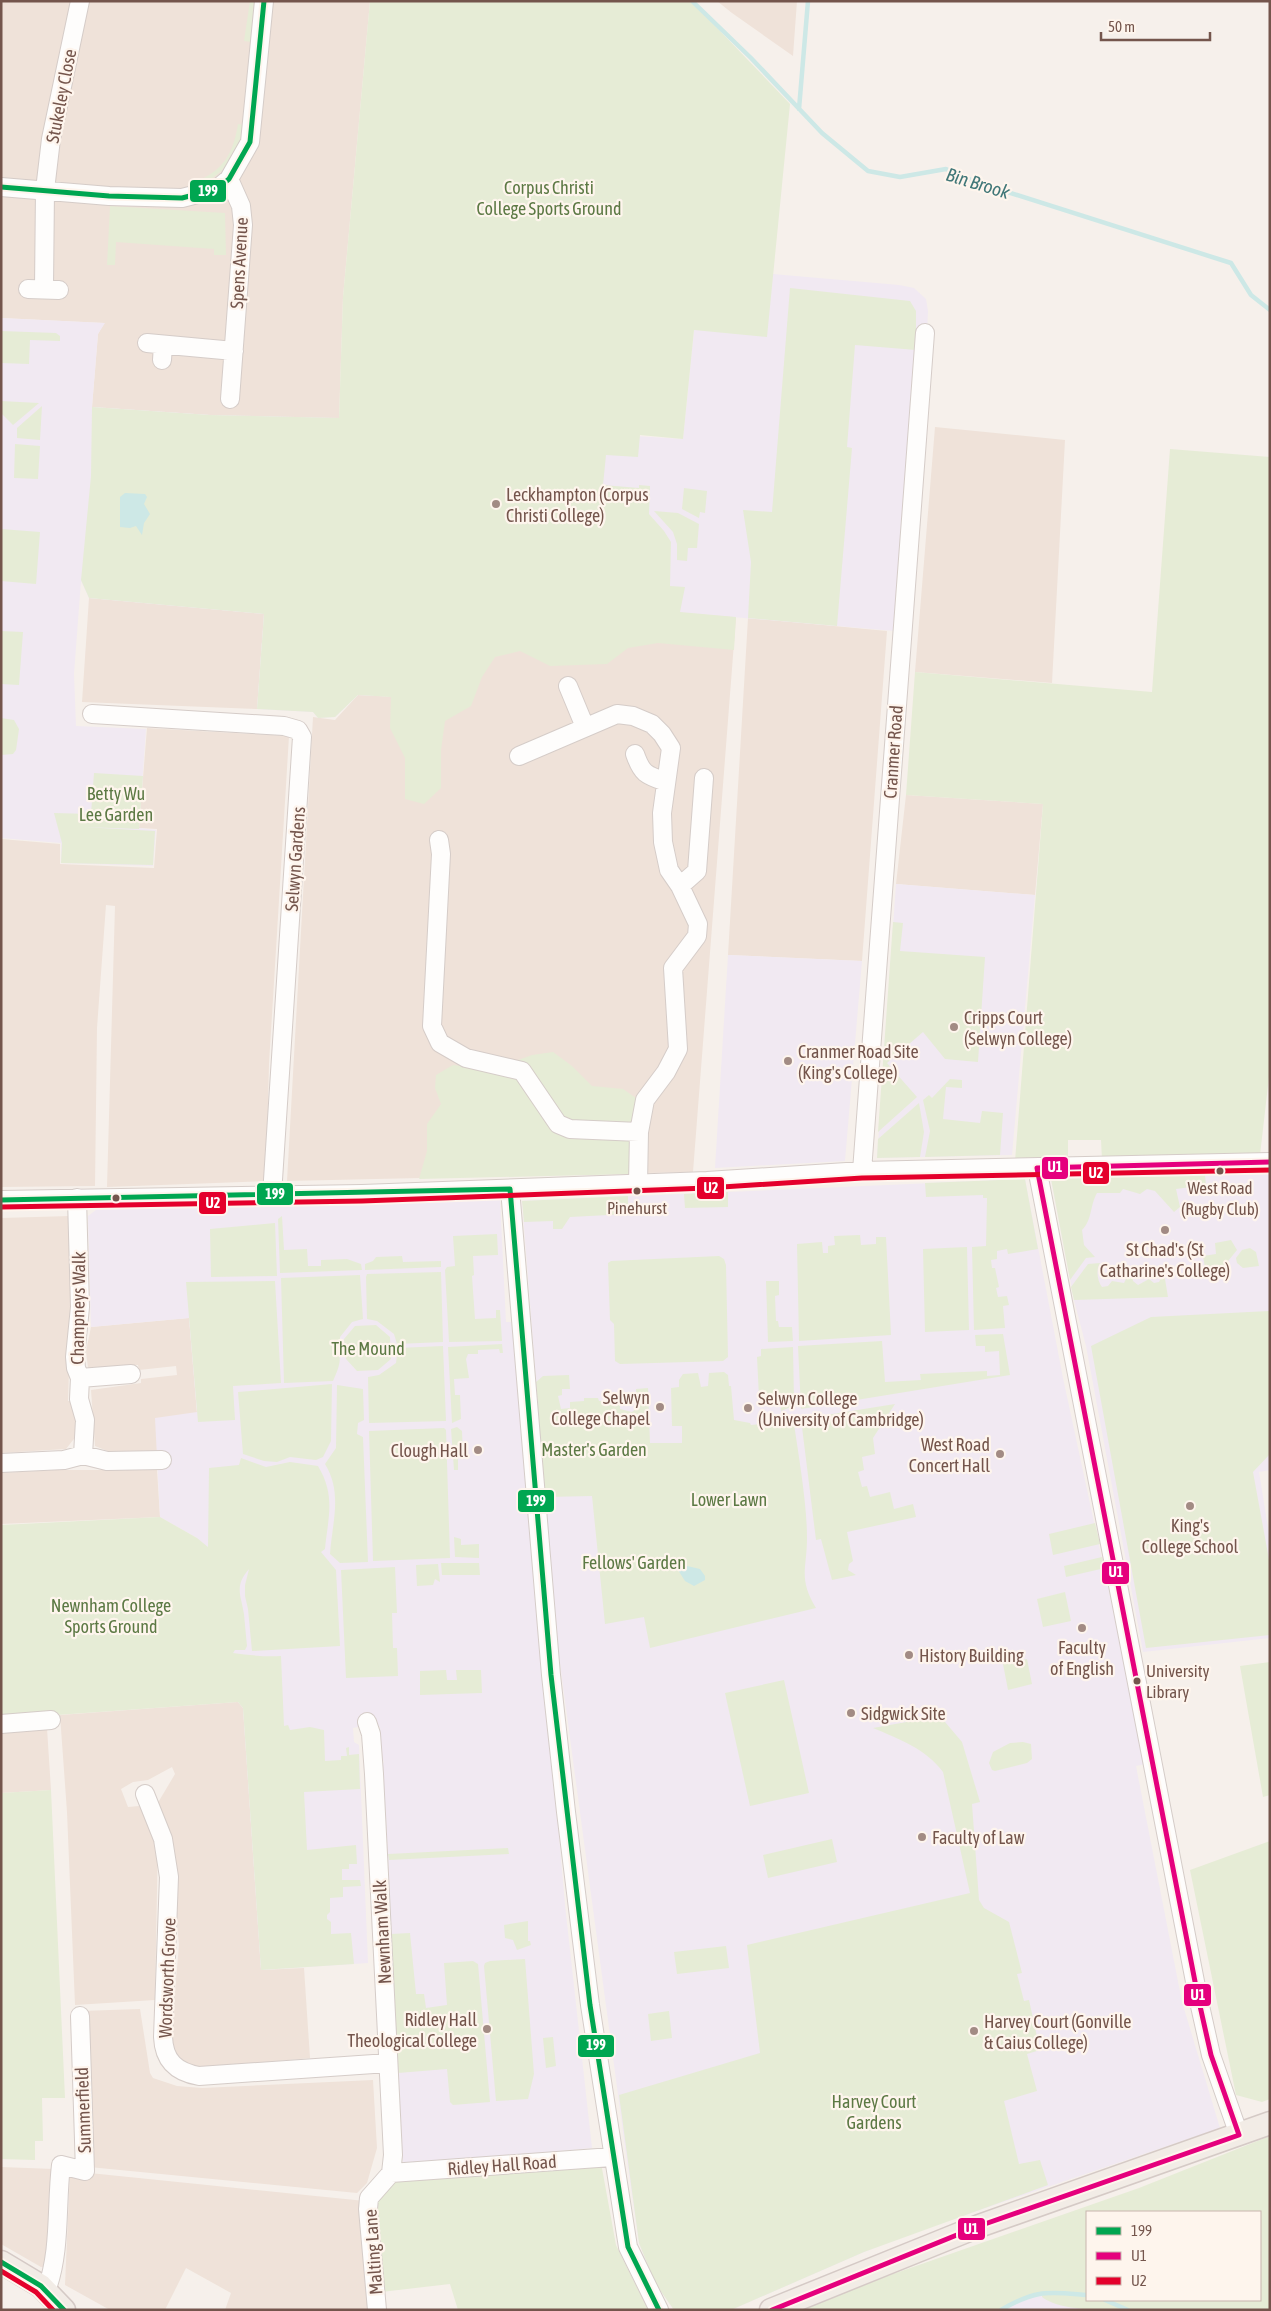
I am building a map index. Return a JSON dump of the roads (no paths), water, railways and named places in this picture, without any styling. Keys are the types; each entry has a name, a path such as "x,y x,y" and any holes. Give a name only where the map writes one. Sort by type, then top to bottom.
{"main road":[{"path":"771,2310 979,2226 1270,2123"},
{"path":"1,2262 46,2291 64,2310"}],"street":[{"path":"1,186 109,196 182,198 217,188 229,178 250,142 264,1"},
{"name":"Stukeley Close","path":"44,289 45,190 51,139 79,2"},
{"name":"Spens Avenue","path":"229,178 241,206 243,225 230,399"},
{"name":"Cranmer Road","path":"862,1171 925,333"},
{"path":"157,349 234,350"},
{"path":"568,686 585,727"},
{"name":"Selwyn Gardens","path":"92,714 284,726 298,730 302,737 272,1195"},
{"path":"519,756 617,714 633,716 652,724 662,734 671,748 662,813 663,842 669,870 680,886 698,924 697,936 673,968 678,1049 666,1072 645,1100 639,1132 638,1184"},
{"path":"635,754 640,770 651,777 666,782"},
{"path":"680,886 697,871 704,778"},
{"path":"439,840 441,854 432,1026 440,1043 466,1058 522,1071 558,1124 570,1129 639,1132"},
{"path":"1,1200 510,1189 638,1184 862,1171 1270,1162"},
{"path":"1037,1168 1198,1997 1211,2055 1239,2135"},
{"path":"510,1189 548,1637 566,1812 612,2157 628,2247 659,2310"},
{"name":"Champneys Walk","path":"78,1198 80,1307 75,1357 76,1368 80,1378 79,1399 85,1420 83,1455"},
{"path":"80,1378 131,1374"},
{"path":"1,1463 64,1460 83,1455 107,1461 162,1460"},
{"path":"1,1724 51,1720"},
{"name":"Newnham Walk","path":"367,1722 371,1734 374,1774 393,2155 391,2173"},
{"name":"Wordsworth Grove","path":"145,1794 163,1839 169,1877 163,2037 167,2055 172,2064 178,2070 199,2076 388,2063"},
{"name":"Summerfield","path":"46,2291 52,2276 61,2165 85,2171 85,2116 80,2016"},
{"name":"Ridley Hall Road","path":"391,2173 612,2157"},
{"name":"Malting Lane","path":"377,2310 368,2209 369,2198 391,2173"}],"water":[{"path":"125,493 145,494 147,497 144,504 150,514 144,523 142,535 136,526 130,528 120,527 120,497"},
{"path":"687,1566 700,1569 705,1576 705,1580 694,1586 685,1581 678,1570"}],"waterway":[{"name":"Bin Brook","path":"692,1 751,58 822,133 868,171 900,177 946,169 976,182 1231,263 1251,295 1270,310"},
{"path":"799,109 808,1"},
{"path":"1001,2310 1033,2295 1052,2293 1086,2295"},
{"path":"1107,2301 1128,2310"}],"place":[{"name":"Leckhampton (Corpus Christi College)","path":"496,504"},
{"name":"Cripps Court (Selwyn College)","path":"954,1027"},
{"name":"Cranmer Road Site (King's College)","path":"788,1061"},
{"name":"West Road (Rugby Club)","path":"1220,1171"},
{"name":"Pinehurst","path":"637,1191"},
{"name":"St Chad's (St Catharine's College)","path":"1165,1230"},
{"name":"Selwyn College Chapel","path":"660,1407"},
{"name":"Selwyn College (University of Cambridge)","path":"748,1408"},
{"name":"Clough Hall","path":"478,1450"},
{"name":"West Road Concert Hall","path":"1000,1454"},
{"name":"King's College School","path":"1190,1506"},
{"name":"Faculty of English","path":"1082,1628"},
{"name":"History Building","path":"909,1655"},
{"name":"University Library","path":"1137,1681"},
{"name":"Sidgwick Site","path":"851,1713"},
{"name":"Faculty of Law","path":"922,1837"},
{"name":"Ridley Hall Theological College","path":"487,2029"},
{"name":"Harvey Court (Gonville & Caius College)","path":"974,2031"}],"park label":[{"name":"Corpus Christi College Sports Ground","path":"549,197"},
{"name":"Betty Wu Lee Garden","path":"116,803"},
{"name":"The Mound","path":"368,1348"},
{"name":"Master's Garden","path":"594,1449"},
{"name":"Lower Lawn","path":"729,1499"},
{"name":"Fellows' Garden","path":"634,1562"},
{"name":"Newnham College Sports Ground","path":"111,1615"},
{"name":"Harvey Court Gardens","path":"874,2111"}]}
